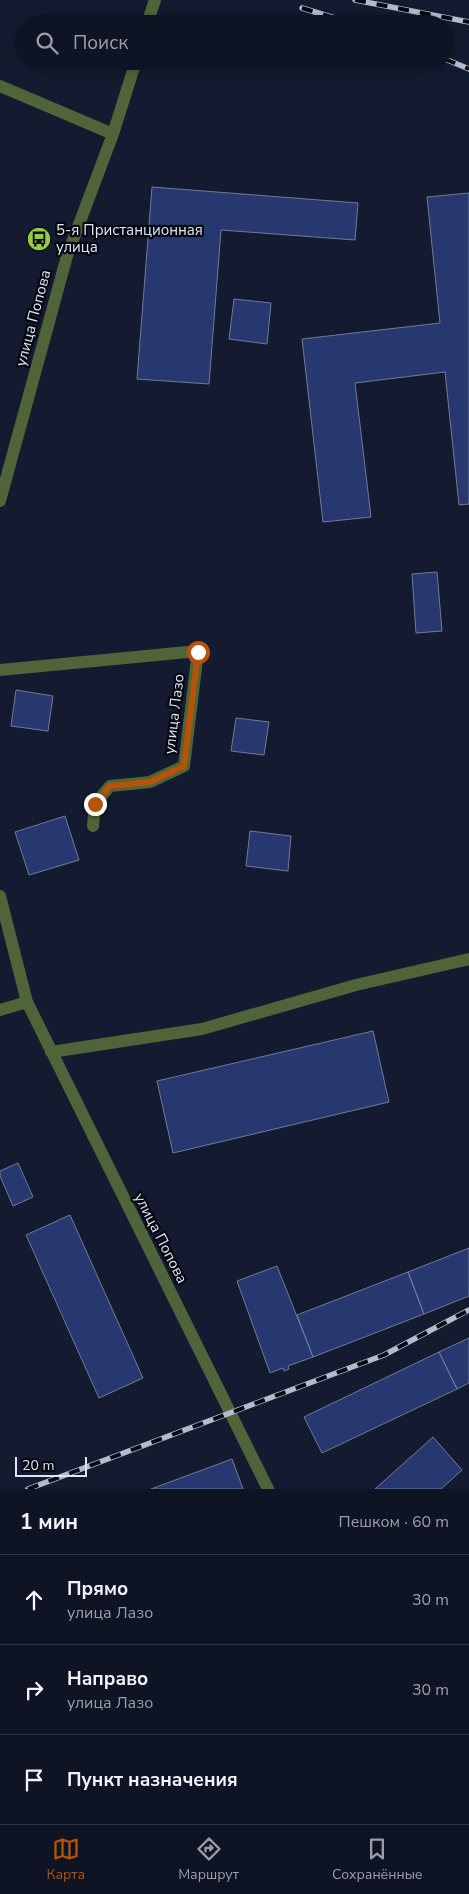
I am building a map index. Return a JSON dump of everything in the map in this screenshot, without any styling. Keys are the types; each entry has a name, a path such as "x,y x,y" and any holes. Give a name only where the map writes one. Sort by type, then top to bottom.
{"street":[{"path":"151,15 155,0"},
{"name":"улица Попова","path":"0,501 67,256 113,134 133,70"},
{"path":"0,86 113,134"},
{"name":"улица Лазо","path":"0,670 198,652 184,766 150,782 110,786 95,804 93,826"},
{"name":"улица Попова","path":"0,896 27,1002 268,1489"},
{"path":"51,1052 202,1029 356,985 469,959"},
{"path":"0,1010 27,1002"}],"building":[{"path":"152,187 358,203 355,240 221,230 209,384 137,379"},
{"path":"469,193 469,504 459,505 445,372 355,383 371,517 323,522 302,339 440,323 427,197"},
{"path":"234,299 271,303 267,344 229,339"},
{"path":"437,572 442,631 416,633 412,574"},
{"path":"16,690 53,696 48,731 11,726"},
{"path":"236,718 269,722 264,755 231,751"},
{"path":"65,816 79,860 29,875 15,832"},
{"path":"250,831 291,836 288,871 246,866"},
{"path":"373,1031 389,1102 173,1153 157,1081"},
{"path":"18,1163 33,1197 13,1206 0,1176 0,1171"},
{"path":"70,1215 143,1378 99,1398 26,1235"},
{"path":"469,1248 469,1296 424,1314 408,1272"},
{"path":"277,1266 313,1357 288,1366 289,1369 284,1371 283,1368 270,1373 237,1281"},
{"path":"408,1272 424,1314 313,1357 297,1315"},
{"path":"469,1338 469,1383 457,1389 439,1352"},
{"path":"439,1352 457,1389 322,1453 304,1417"},
{"path":"433,1437 462,1470 441,1489 375,1489"},
{"path":"232,1459 243,1489 151,1489"}],"railway":[{"path":"355,0 433,15"},
{"path":"302,8 325,15"},
{"path":"454,19 469,22"},
{"path":"454,63 469,69"},
{"path":"28,1489 384,1355 469,1310"}],"place":[{"name":"5-я Пристанционная улица","path":"39,239"}],"route":[{"path":"95,804 110,786 150,782 184,766 198,652"}]}
